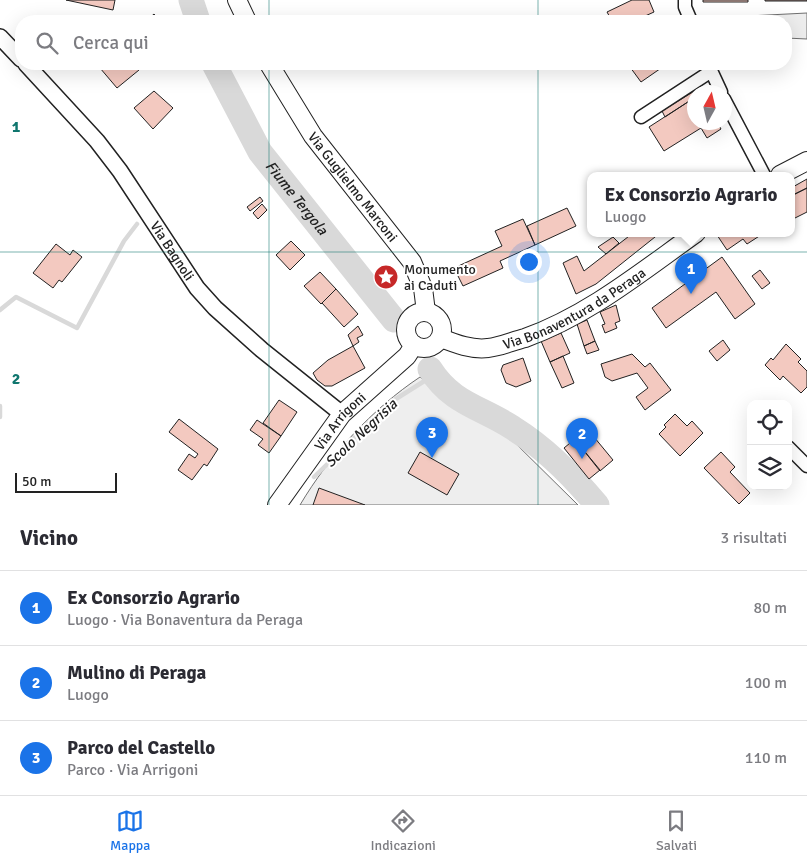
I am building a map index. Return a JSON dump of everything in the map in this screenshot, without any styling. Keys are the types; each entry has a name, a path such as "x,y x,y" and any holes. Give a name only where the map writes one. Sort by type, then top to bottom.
{"main road":[{"path":"238,0 245,15"},
{"name":"Via Guglielmo Marconi","path":"273,70 313,136 412,262 423,288 426,312"},
{"path":"786,172 807,161"},
{"name":"Via Bonaventura da Peraga","path":"440,338 456,344 489,348 548,330 572,318 617,290 690,237"},
{"path":"426,312 440,321 442,327 440,338 436,344 427,348 414,345 406,334 408,323 415,314 426,312"},
{"name":"Via Arrigoni","path":"277,505 342,414 399,364 414,345"}],"street":[{"path":"685,0 685,7 688,15"},
{"path":"0,37 15,53"},
{"name":"Via Bagnoli","path":"31,70 96,141 114,164 196,288 215,308 262,350 342,414"},
{"path":"641,117 706,70"},
{"path":"710,70 718,85"},
{"path":"732,114 762,172"},
{"path":"792,451 807,466"}],"shaded area":[{"path":"807,13 807,39 792,38 792,15 768,15"},
{"path":"420,377 453,406 506,434 578,505 300,505 324,469 353,435 385,404"}],"building":[{"path":"66,0 115,0 113,10"},
{"path":"632,0 649,0 654,12 647,15 609,15 607,12"},
{"path":"703,0 748,0 748,2 703,2"},
{"path":"807,0 807,1 765,1"},
{"path":"102,70 139,70 117,88"},
{"path":"632,70 658,70 641,82"},
{"path":"154,91 173,108 153,129 134,108"},
{"path":"687,96 687,103 665,117 662,111"},
{"path":"687,103 687,130 698,130 664,151 649,127"},
{"path":"702,130 719,130 707,138"},
{"path":"807,179 807,188 795,194 795,186"},
{"path":"807,188 807,212 795,218 795,194"},
{"path":"260,197 263,201 250,211 247,207"},
{"path":"262,204 267,210 258,219 253,213"},
{"path":"567,208 576,226 535,245 527,226"},
{"path":"523,219 535,245 500,261 503,268 463,286 454,268 502,246 495,231"},
{"path":"613,237 619,243 606,254 598,247"},
{"path":"628,237 655,237 596,284 576,294 563,263 577,256 584,271"},
{"path":"718,237 758,237 747,244 743,239 727,250"},
{"path":"291,241 305,255 290,270 276,255"},
{"path":"56,244 70,255 73,250 82,257 62,282 59,280 53,288 33,273"},
{"path":"722,257 755,304 735,319 716,292 666,328 652,308"},
{"path":"760,270 770,283 762,289 752,276"},
{"path":"320,272 336,289 321,304 304,286"},
{"path":"336,289 358,314 344,327 322,303"},
{"path":"616,305 620,321 615,323 617,328 605,333 602,325 605,324 600,312"},
{"path":"587,320 595,341 584,346 577,324"},
{"path":"358,326 363,335 357,338 359,342 353,346 348,335"},
{"path":"561,333 570,353 550,362 541,341"},
{"path":"723,340 730,350 717,361 709,351"},
{"path":"595,341 599,350 587,354 584,346"},
{"path":"786,344 801,359 798,362 807,371 807,387 801,393 783,376 780,380 765,365 771,358 773,360"},
{"path":"353,346 365,368 332,386 325,386 317,380 313,373 328,360"},
{"path":"632,354 645,367 650,363 671,390 645,410 636,397 648,388 637,373 612,381 605,377 601,364"},
{"path":"563,356 574,383 562,388 550,362"},
{"path":"523,358 531,381 516,387 506,383 501,370 503,365"},
{"path":"279,400 297,412 281,436 263,423"},
{"path":"675,414 687,426 692,421 703,433 680,456 659,434 666,427 664,425"},
{"path":"179,419 218,449 207,466 204,464 192,480 178,470 189,454 195,458 198,454 169,432"},
{"path":"257,420 281,436 269,453 258,445 263,439 250,430"},
{"path":"581,434 588,442 581,447 600,470 589,479 564,448"},
{"path":"594,437 613,460 600,471 581,447"},
{"path":"420,452 459,474 447,495 408,473"},
{"path":"721,452 735,467 730,472 750,493 739,504 704,468"},
{"path":"319,488 365,505 313,505"}],"waterway":[{"name":"Fiume Tergola","path":"191,0 196,15"},
{"name":"Fiume Tergola","path":"217,70 260,152 394,320"},
{"path":"0,310 16,297 77,328 124,241 137,224"},
{"name":"Fiume Tergola","path":"430,369 439,381 457,398 501,421 536,444 568,473 597,505"},
{"name":"Scolo Negrisia","path":"314,477 391,402 434,375"},
{"path":"0,406 0,417"}],"place":[{"name":"Monumento ai Caduti","path":"386,277"},
{"name":"Ex Consorzio Agrario","path":"691,294"},
{"name":"Parco del Castello","path":"432,458"},
{"name":"Mulino di Peraga","path":"582,459"}]}
